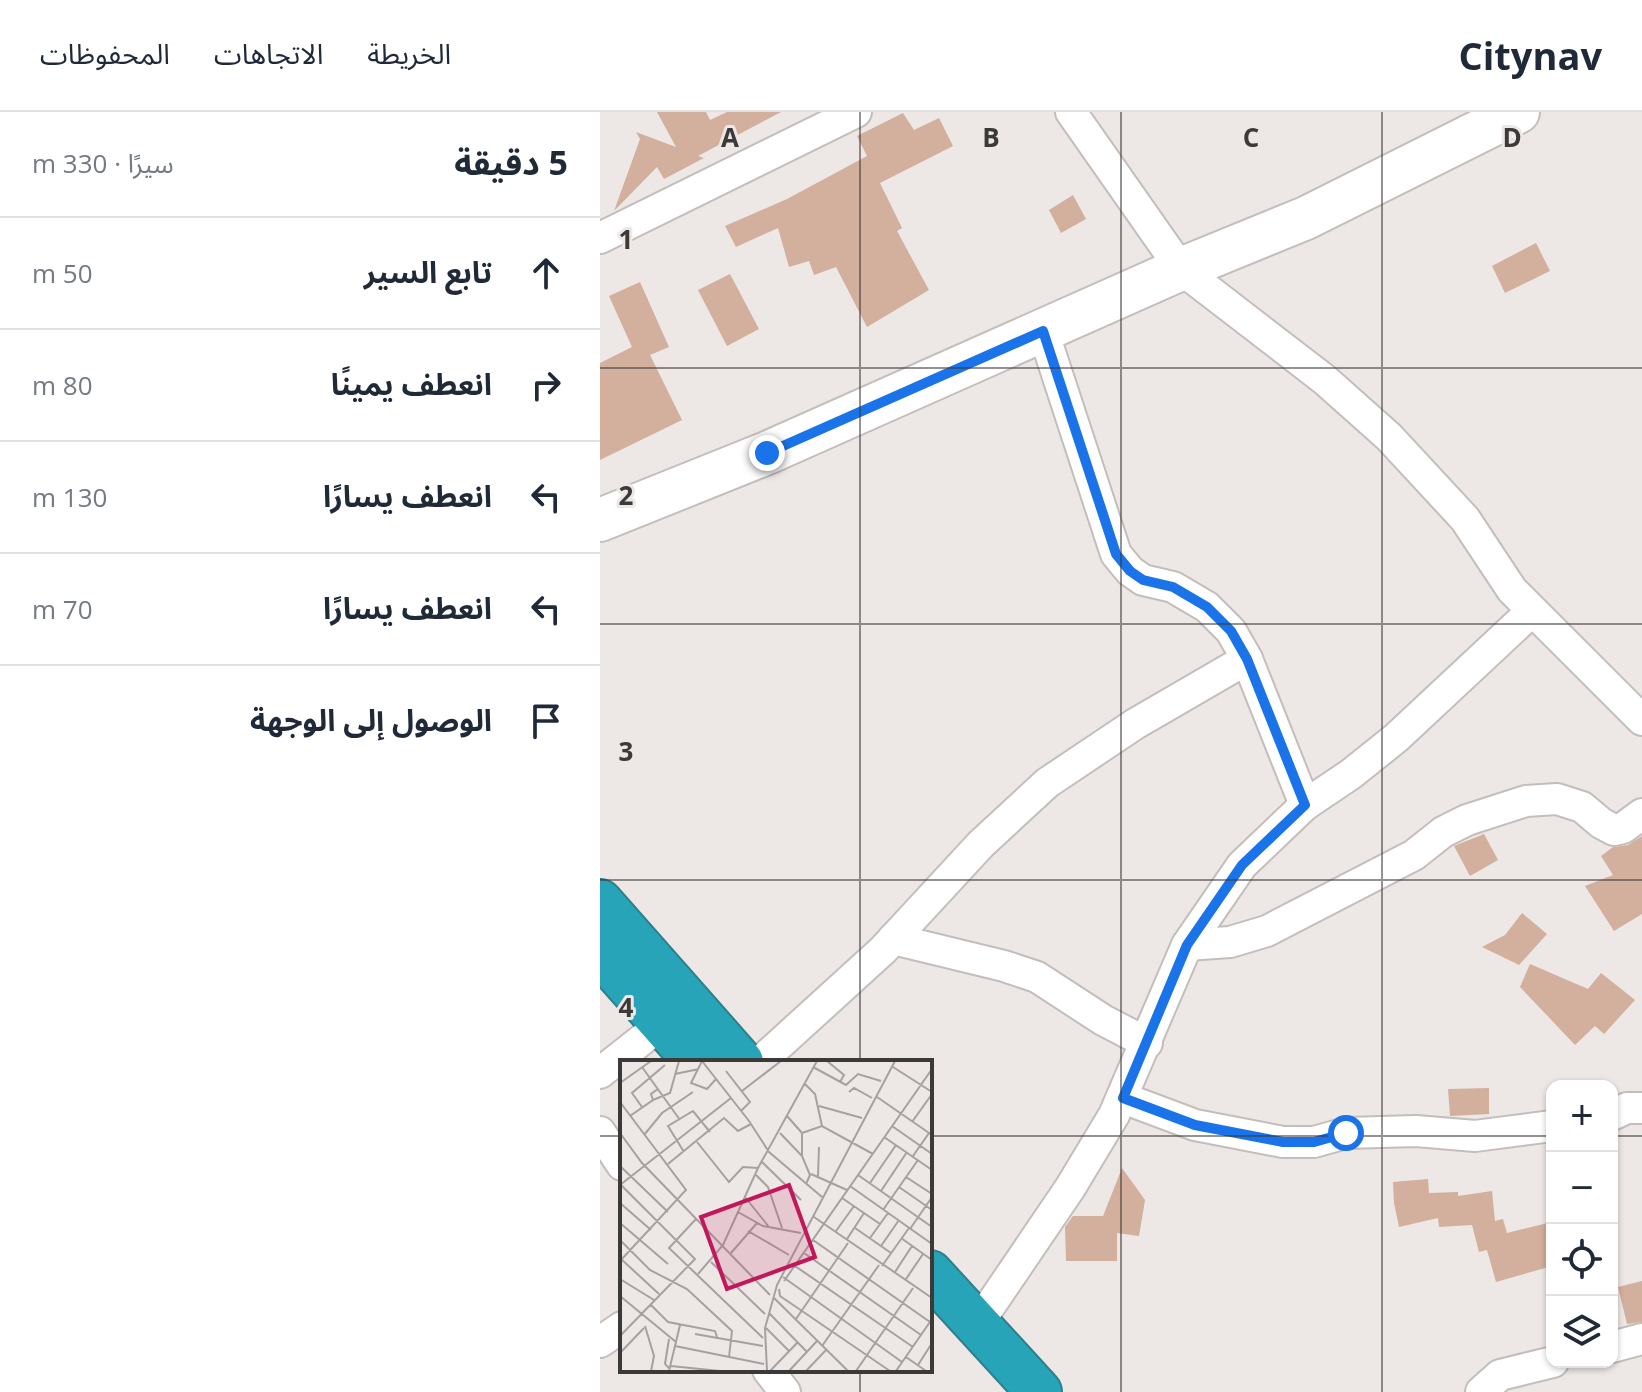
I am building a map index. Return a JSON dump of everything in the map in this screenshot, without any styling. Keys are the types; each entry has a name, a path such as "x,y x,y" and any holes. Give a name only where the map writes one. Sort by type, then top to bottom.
{"highway":[{"path":"600,902 724,1058"},
{"path":"600,953 663,1023 724,1058"},
{"path":"932,1275 1039,1392"},
{"path":"932,1318 999,1392"}],"street":[{"path":"600,238 856,112"},
{"path":"1071,112 1181,269 1325,380 1389,437 1465,519 1512,590 1642,720"},
{"path":"600,520 767,453 1181,269 1306,218 1518,112"},
{"path":"1043,331 1116,554 1130,571 1143,580 1173,587 1207,607 1231,631 1247,659 1305,805"},
{"path":"977,1325 1070,1188 1123,1098 1187,945 1242,865 1305,805 1396,738 1532,611"},
{"path":"724,1058 893,939 981,844 1047,783 1135,724 1247,659"},
{"path":"1187,945 1230,942 1267,931 1414,855 1443,832 1467,820 1526,801 1557,799 1570,803 1582,807 1614,830 1623,828 1642,814"},
{"path":"893,939 1037,977 1103,1020 1147,1043"},
{"path":"600,1073 663,1023"},
{"path":"1123,1098 1195,1125 1283,1142 1314,1142 1346,1133 1416,1131 1475,1136 1546,1127"},
{"path":"1618,1112 1627,1108 1642,1108"},
{"path":"600,1132 620,1162"},
{"path":"600,1342 620,1328"},
{"path":"1618,1345 1642,1339"},
{"path":"1481,1392 1500,1375 1546,1364"},
{"path":"770,1372 785,1392"}],"building":[{"path":"657,112 706,112 710,120 727,112 781,112 698,156 704,158 664,179 657,167 614,211 640,139 636,132 676,147"},
{"path":"903,113 914,130 939,118 953,146 880,183 902,228 897,231 929,290 867,327 836,267 814,275 809,261 789,267 778,228 736,247 725,226 787,199 867,156 857,136"},
{"path":"1073,195 1086,219 1061,233 1049,210"},
{"path":"1536,243 1550,271 1505,293 1492,266"},
{"path":"730,274 759,329 727,346 698,290"},
{"path":"640,282 669,347 650,355 682,420 600,460 600,363 632,347 609,296"},
{"path":"1484,834 1498,860 1470,876 1454,846"},
{"path":"1642,836 1642,914 1614,931 1585,886 1613,875 1601,856 1613,847 1628,845"},
{"path":"1522,913 1547,934 1519,965 1482,947 1505,935"},
{"path":"1530,964 1588,989 1601,973 1635,1000 1604,1034 1595,1026 1575,1045 1520,987"},
{"path":"1489,1088 1489,1114 1450,1116 1448,1089"},
{"path":"1122,1168 1145,1200 1139,1236 1117,1233 1117,1261 1066,1261 1065,1227 1073,1216 1103,1216"},
{"path":"1428,1179 1429,1193 1458,1192 1458,1196 1492,1191 1495,1221 1503,1219 1507,1233 1546,1223 1546,1268 1496,1282 1487,1250 1479,1252 1472,1225 1439,1227 1438,1218 1399,1227 1393,1182"},
{"path":"1642,1281 1642,1322 1627,1324 1618,1287"}],"route":[{"path":"767,453 1043,331 1116,554 1130,571 1143,580 1173,587 1207,607 1231,631 1247,659 1305,805 1242,865 1187,945 1123,1098 1195,1125 1283,1142 1314,1142 1346,1133"}]}
